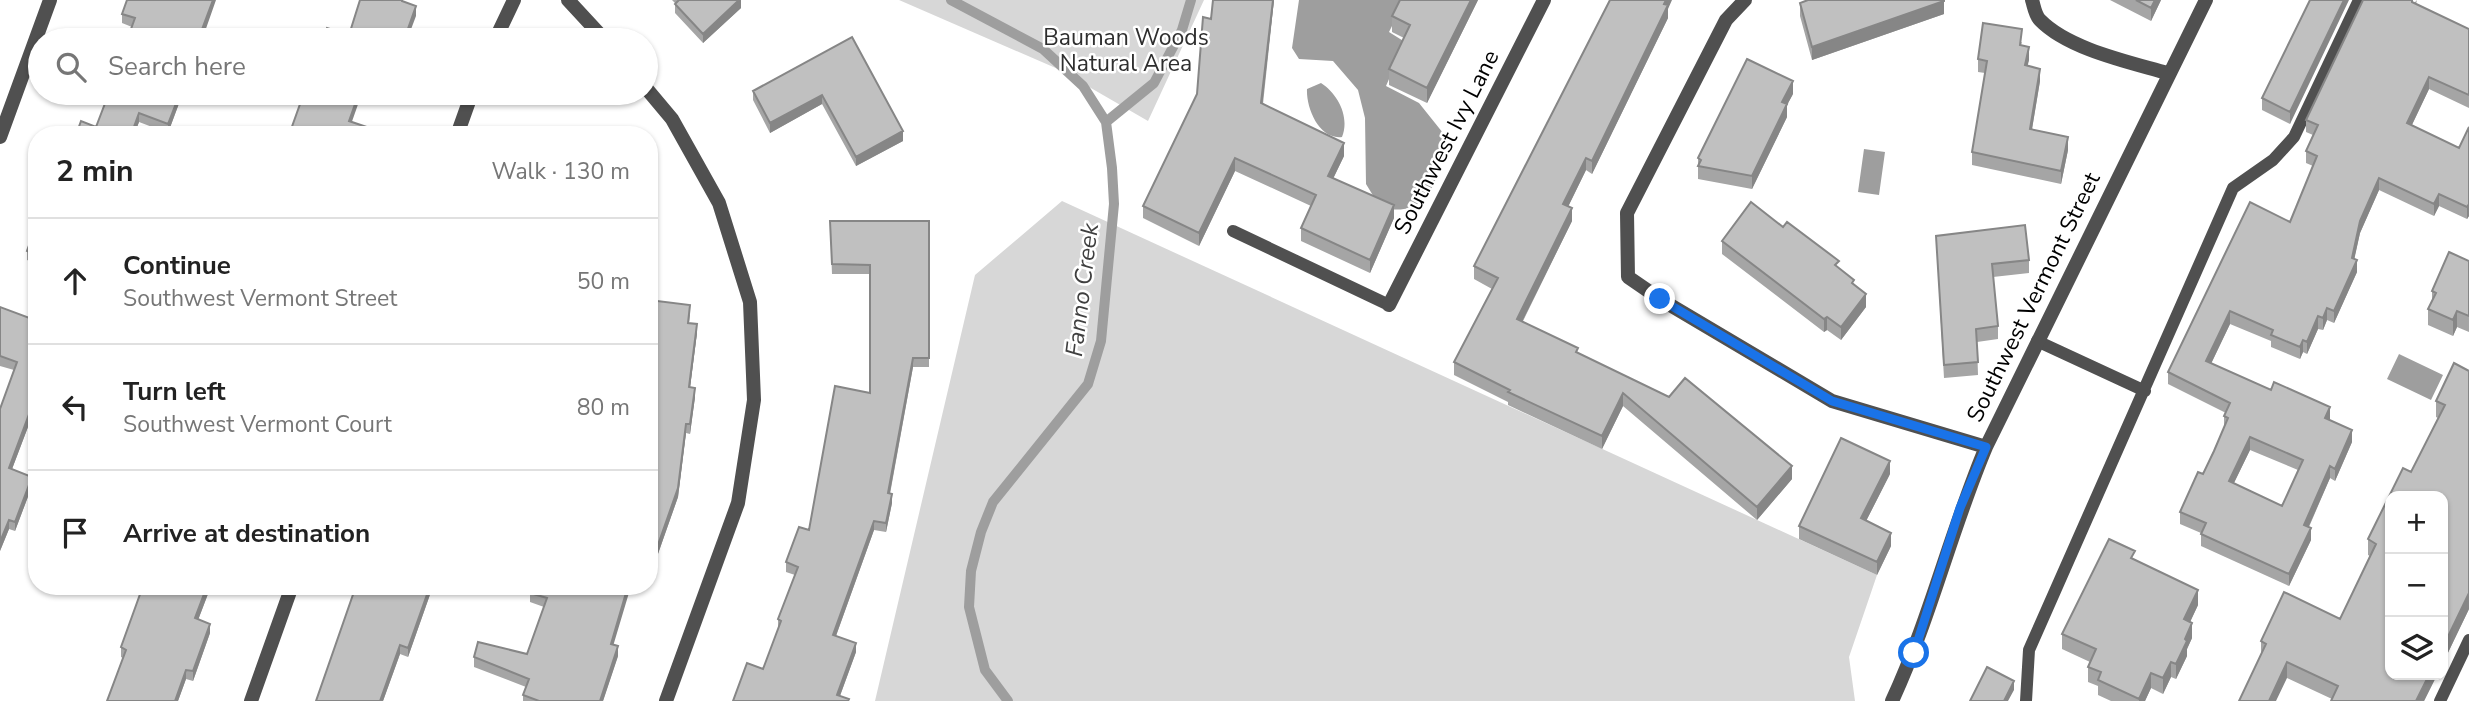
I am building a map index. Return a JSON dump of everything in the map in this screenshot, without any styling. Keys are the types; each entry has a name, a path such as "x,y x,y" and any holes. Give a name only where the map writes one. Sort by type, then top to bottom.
{"street":[{"path":"40,28 50,0"},
{"path":"501,28 514,0"},
{"path":"568,0 594,28"},
{"name":"Southwest Ivy Lane","path":"1389,305 1544,0"},
{"path":"1745,0 1726,20 1627,213 1628,277 1832,401 1986,447"},
{"path":"2032,0 2038,19 2059,35 2105,55 2167,73"},
{"name":"Southwest Vermont Street","path":"1892,701 1914,653 1960,508 1986,447 2167,73 2206,0"},
{"path":"0,137 28,60"},
{"path":"658,102 672,119 719,203 750,302 754,400 738,503 666,701"},
{"path":"460,126 468,105"},
{"path":"251,701 289,595"}],"lane":[{"path":"2026,701 2029,650 2233,188 2273,160 2294,137 2359,0"},
{"path":"1233,231 1389,305"},
{"path":"2037,341 2145,391"},
{"path":"2440,701 2469,640"}],"green space":[{"name":"Bauman Woods Natural Area","path":"899,0 1204,0 1148,121 1058,69"},
{"path":"1062,201 1877,575 1849,657 1855,701 875,701 975,275"}],"shaded area":[{"path":"1299,0 1405,0 1389,32 1405,42 1386,86 1419,103 1443,133 1436,179 1422,201 1412,207 1398,210 1380,207 1366,184 1365,118 1358,90 1333,61 1299,59 1292,48"},
{"path":"1321,83 1333,93 1341,107 1344,122 1342,137 1327,133 1312,113 1307,89"},
{"path":"1864,149 1885,152 1879,195 1858,192"},
{"path":"2399,354 2443,375 2431,400 2387,379"}],"building":[{"path":"127,0 213,0 202,28 131,28 135,18 122,14"},
{"path":"360,0 402,0 416,6 408,28 351,28"},
{"path":"679,0 739,0 703,34 675,4"},
{"path":"1213,0 1273,0 1261,103 1344,143 1328,176 1394,205 1370,260 1301,228 1316,195 1235,158 1199,233 1143,206 1197,94 1203,17 1211,19"},
{"path":"1400,0 1471,0 1427,88 1389,69 1410,25 1392,16"},
{"path":"1610,0 1666,0 1664,4 1668,5 1592,161 1586,158 1563,204 1572,208 1517,319 1578,348 1576,352 1669,397 1685,378 1792,466 1757,507 1623,393 1602,436 1508,392 1510,390 1454,362 1498,278 1474,266"},
{"path":"1808,0 1944,1 1812,47 1800,3"},
{"path":"2136,0 2155,0 2151,8"},
{"path":"2310,0 2344,0 2290,112 2262,98"},
{"path":"2363,0 2412,0 2469,29 2469,95 2429,77 2407,123 2459,148 2469,127 2467,207 2439,194 2434,204 2379,178 2360,221 2352,258 2357,260 2334,311 2327,308 2323,318 2318,316 2307,342 2303,340 2300,347 2271,335 2273,330 2230,311 2206,361 2271,390 2274,382 2330,407 2325,418 2352,430 2335,469 2330,466 2304,525 2311,528 2289,574 2201,534 2206,523 2180,512 2198,472 2203,474 2214,451 2228,418 2224,416 2230,403 2168,372 2250,202 2290,222 2317,156 2306,151 2318,125 2306,120","holes":["2250,437 2303,460 2282,506 2229,481"]},
{"path":"1983,23 2022,29 2020,45 2029,47 2025,65 2040,69 2030,129 2068,137 2061,171 1972,152 1987,61 1978,59"},
{"path":"852,37 903,131 856,157 822,95 770,123 753,91"},
{"path":"1747,59 1793,81 1782,102 1787,104 1752,176 1698,166 1701,160 1698,158"},
{"path":"104,105 175,105 168,124 139,113 134,126 96,126"},
{"path":"300,105 355,105 349,121 364,126 292,126"},
{"path":"81,121 94,126 79,126"},
{"path":"1751,202 1783,227 1787,222 1839,261 1835,265 1866,294 1841,327 1827,317 1824,319 1722,241"},
{"path":"830,221 929,221 929,358 913,358 888,493 892,494 886,523 874,521 833,635 856,643 837,695 849,699 848,701 733,701 747,663 763,669 781,621 778,619 798,567 786,562 799,527 809,530 835,386 870,393 870,265 832,264"},
{"path":"2025,225 2029,260 1992,264 1998,326 1976,329 1978,362 1944,365 1936,236"},
{"path":"2449,252 2469,261 2469,316 2457,311 2453,320 2428,309 2436,293 2432,291"},
{"path":"658,301 690,305 688,323 697,324 689,387 695,388 690,424 686,424 678,488 658,545"},
{"path":"0,307 28,318 28,417 9,468 28,475 28,488 15,522 9,520 0,542 0,409 17,362 0,356"},
{"path":"2454,363 2469,371 2469,593 2448,637 2448,491 2392,491 2403,468 2411,472 2445,405 2436,401"},
{"path":"1841,438 1890,461 1861,518 1891,533 1877,562 1799,526"},
{"path":"2385,505 2385,680 2426,680 2416,701 2331,701 2338,686 2287,662 2269,701 2239,701 2266,644 2261,641 2284,592 2340,619 2376,544 2368,539"},
{"path":"2109,539 2135,551 2131,558 2198,590 2184,619 2192,623 2176,664 2171,662 2163,678 2151,673 2139,699 2098,680 2101,672 2088,667 2096,649 2062,634"},
{"path":"140,595 204,595 195,618 210,624 193,671 186,670 175,701 107,701 126,650 121,647"},
{"path":"353,595 427,595 408,648 400,645 380,701 316,701"},
{"path":"537,595 625,595 611,644 618,646 600,701 539,701 523,695 529,679 474,657 478,642 527,654 547,598"},
{"path":"1987,667 2014,681 2004,701 1970,701"}],"waterway":[{"name":"Fanno Creek","path":"951,0 1043,49 1083,86 1106,122 1112,168 1114,204 1101,341 1088,384 993,502 981,532 971,571 969,607 985,670 1008,701"},
{"path":"1106,122 1154,83 1182,30 1191,0"}],"route":[{"path":"1660,299 1832,401 1986,447 1960,508 1914,653"}]}
